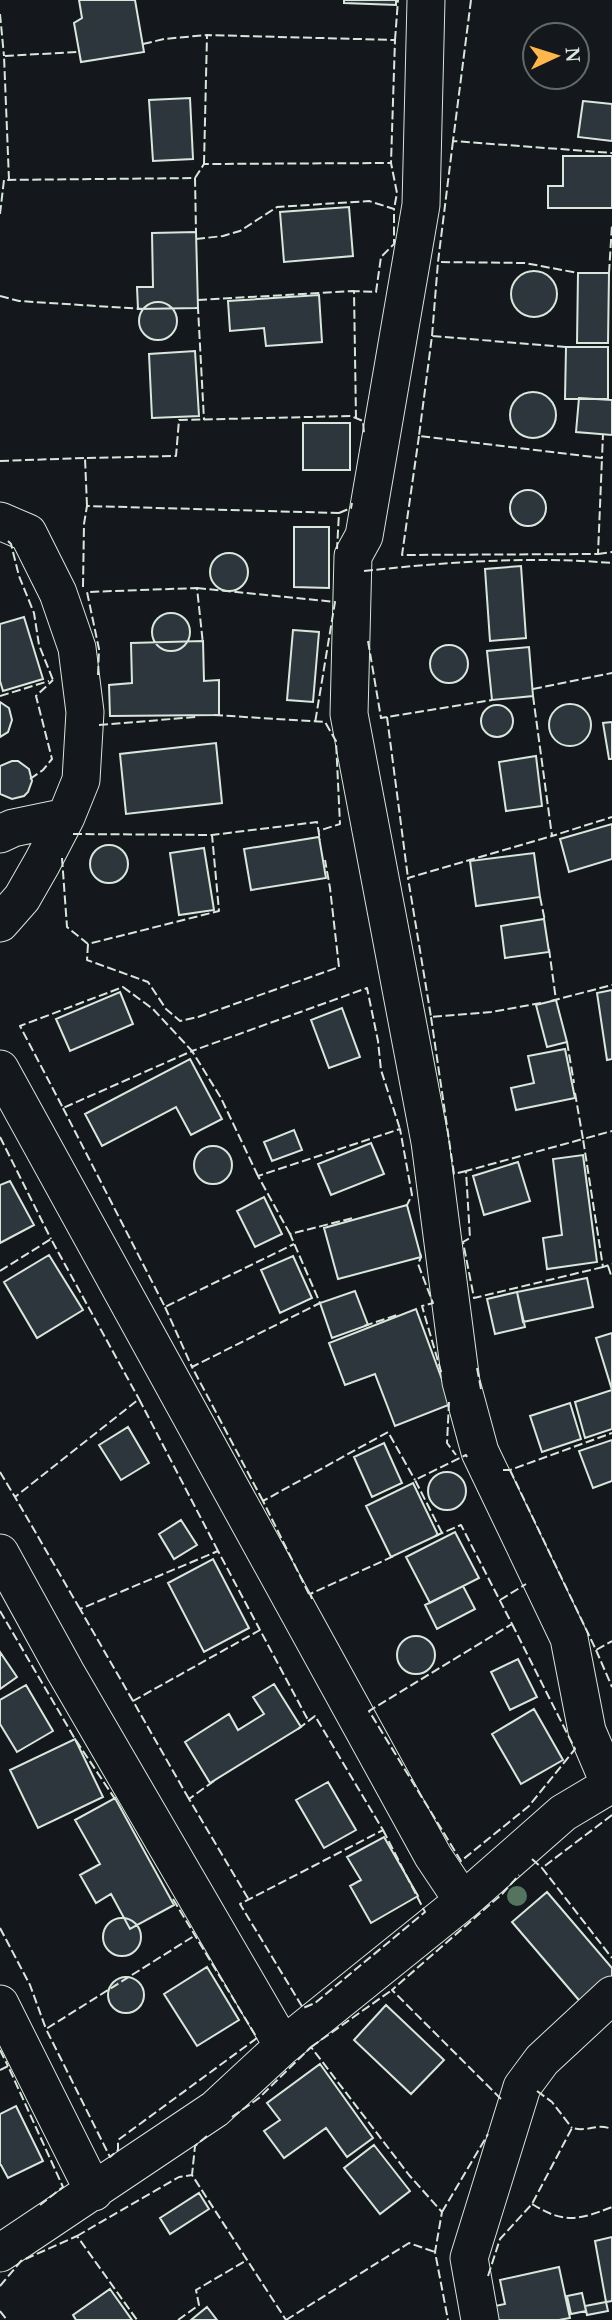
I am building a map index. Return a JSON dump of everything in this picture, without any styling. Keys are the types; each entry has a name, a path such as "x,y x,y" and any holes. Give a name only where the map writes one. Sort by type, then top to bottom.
{"street":[{"path":"0,2253 215,2109 283,2046 463,1901 563,1813 611,1784 587,1731 569,1638 480,1452 461,1382 430,1142 349,714 353,556 365,536 421,205 426,0"},
{"path":"0,522 28,533 58,593 77,648 85,712 81,780 66,817 22,898 0,923"},
{"path":"0,834 13,828 66,817"},
{"path":"0,1069 433,1856 463,1901"},
{"path":"0,1553 65,1671 283,2046"},
{"path":"480,2320 469,2258 522,2087 542,2060 612,1995"},
{"path":"0,2004 94,2192"}],"building":[{"path":"79,0 135,0 144,52 81,62 74,23 82,18"},
{"path":"344,0 396,0 396,5 344,3"},
{"path":"190,98 193,159 153,161 149,100"},
{"path":"583,101 612,104 612,141 578,137"},
{"path":"563,156 612,156 612,208 548,208 548,186 563,186"},
{"path":"349,207 353,256 284,262 280,212"},
{"path":"196,232 198,308 138,309 137,287 153,287 152,233"},
{"path":"534,271 550,278 557,294 550,310 534,317 518,310 511,294 518,278"},
{"path":"578,273 609,273 608,343 577,343"},
{"path":"319,295 322,342 266,346 264,328 230,331 228,301"},
{"path":"158,302 171,308 177,321 171,334 158,340 145,334 139,321 145,308"},
{"path":"566,347 608,347 608,399 565,399"},
{"path":"195,351 199,416 152,418 149,354"},
{"path":"533,392 549,399 556,415 549,431 533,438 517,431 510,415 517,399"},
{"path":"579,398 612,400 612,435 576,432"},
{"path":"303,423 350,423 350,470 303,470"},
{"path":"528,490 541,495 546,508 541,521 528,526 515,521 510,508 515,495"},
{"path":"294,527 329,527 329,588 294,587"},
{"path":"229,553 242,559 248,572 242,585 229,591 216,585 210,572 216,559"},
{"path":"521,566 526,638 490,641 485,569"},
{"path":"171,613 184,619 190,632 184,645 171,651 158,645 152,632 158,619"},
{"path":"24,617 43,679 3,691 0,681 0,624"},
{"path":"293,630 319,632 313,702 287,700"},
{"path":"203,641 204,681 219,680 219,715 110,716 109,685 132,683 131,643"},
{"path":"449,645 462,651 468,664 462,677 449,683 436,677 430,664 436,651"},
{"path":"529,647 533,696 492,700 487,651"},
{"path":"0,702 9,708 12,720 8,732 0,737"},
{"path":"570,704 585,710 591,725 585,740 570,746 555,740 549,725 555,710"},
{"path":"497,705 508,710 513,721 508,732 497,737 486,732 481,721 486,710"},
{"path":"612,722 612,759 609,759 603,723"},
{"path":"216,743 222,803 126,814 120,754"},
{"path":"536,756 542,806 506,811 499,762"},
{"path":"18,761 29,769 32,781 24,796 12,799 0,794 0,766"},
{"path":"612,824 612,859 569,872 560,839"},
{"path":"319,837 326,878 251,890 244,849"},
{"path":"109,845 122,851 128,864 122,877 109,883 96,877 90,864 96,851"},
{"path":"204,848 214,910 179,915 170,853"},
{"path":"534,853 540,897 476,906 470,861"},
{"path":"544,919 549,952 505,958 501,926"},
{"path":"612,990 612,1059 607,1060 597,993"},
{"path":"120,992 133,1024 70,1051 56,1019"},
{"path":"556,1000 567,1042 547,1047 536,1005"},
{"path":"342,1008 360,1057 329,1068 311,1020"},
{"path":"565,1049 575,1098 516,1110 511,1088 534,1083 528,1056"},
{"path":"190,1059 222,1119 191,1135 176,1107 102,1146 85,1114"},
{"path":"294,1130 302,1150 272,1161 264,1142"},
{"path":"371,1143 384,1174 331,1195 318,1164"},
{"path":"213,1146 226,1152 232,1165 226,1178 213,1184 200,1178 194,1165 200,1152"},
{"path":"583,1155 597,1262 547,1269 543,1238 562,1235 553,1159"},
{"path":"518,1162 530,1201 484,1215 473,1176"},
{"path":"10,1181 34,1225 0,1243 0,1185"},
{"path":"264,1197 282,1234 255,1247 237,1211"},
{"path":"407,1205 421,1257 338,1279 324,1228"},
{"path":"49,1255 83,1310 37,1338 4,1282"},
{"path":"293,1256 312,1298 280,1313 261,1270"},
{"path":"587,1278 593,1307 523,1322 517,1292"},
{"path":"355,1291 368,1325 332,1338 320,1303"},
{"path":"517,1292 525,1327 495,1334 487,1299"},
{"path":"416,1309 451,1404 395,1426 375,1374 345,1385 329,1343"},
{"path":"612,1333 612,1390 596,1338"},
{"path":"612,1390 612,1429 585,1438 575,1402"},
{"path":"570,1403 581,1439 542,1452 530,1416"},
{"path":"128,1427 149,1463 121,1480 99,1445"},
{"path":"612,1440 612,1481 593,1488 579,1451"},
{"path":"384,1443 402,1483 372,1497 354,1457"},
{"path":"447,1472 460,1478 466,1491 460,1504 447,1510 434,1504 428,1491 434,1478"},
{"path":"413,1483 438,1535 391,1557 366,1506"},
{"path":"181,1520 197,1545 174,1559 159,1534"},
{"path":"455,1532 479,1578 430,1603 406,1557"},
{"path":"213,1559 249,1628 204,1652 168,1583"},
{"path":"463,1586 475,1609 437,1629 425,1605"},
{"path":"416,1636 429,1642 435,1655 429,1668 416,1674 403,1668 397,1655 403,1642"},
{"path":"0,1652 17,1677 0,1689"},
{"path":"518,1659 537,1697 510,1710 491,1672"},
{"path":"274,1684 301,1727 210,1783 185,1742 229,1714 238,1730 264,1714 253,1697"},
{"path":"26,1685 53,1731 17,1752 0,1724 0,1700"},
{"path":"534,1709 563,1760 521,1784 492,1734"},
{"path":"75,1739 103,1797 38,1828 10,1770"},
{"path":"328,1782 356,1830 324,1848 296,1800"},
{"path":"115,1798 174,1905 130,1929 111,1894 96,1903 80,1875 100,1864 75,1820"},
{"path":"384,1837 418,1896 371,1923 350,1886 361,1880 347,1857"},
{"path":"547,1892 612,1968 612,1983 584,2006 512,1922"},
{"path":"122,1918 135,1924 141,1937 135,1950 122,1956 109,1950 103,1937 109,1924"},
{"path":"207,1967 239,2020 197,2046 164,1994"},
{"path":"126,1977 139,1982 144,1995 139,2008 126,2013 113,2008 108,1995 113,1982"},
{"path":"386,2005 444,2060 411,2094 354,2040"},
{"path":"320,2064 373,2138 347,2157 326,2128 284,2158 264,2131 280,2120 267,2103"},
{"path":"16,2106 43,2161 8,2178 0,2165 0,2114"},
{"path":"374,2145 410,2191 380,2214 344,2168"},
{"path":"199,2193 209,2209 170,2234 160,2218"},
{"path":"612,2237 612,2301 606,2302 595,2241"},
{"path":"559,2267 570,2318 498,2320 495,2306 505,2304 500,2280"},
{"path":"110,2289 132,2320 76,2320 73,2315"},
{"path":"582,2293 586,2311 571,2314 567,2296"},
{"path":"606,2302 608,2311 587,2315 585,2306"},
{"path":"207,2307 217,2320 191,2320"}],"fence":[{"path":"395,40 398,0"},
{"path":"471,0 453,141 612,153"},
{"path":"0,14 4,56"},
{"path":"143,44 207,35"},
{"path":"204,164 207,35 395,40 391,163"},
{"path":"9,180 4,56 78,52"},
{"path":"453,141 438,262 525,263 578,273"},
{"path":"195,178 204,164 391,163 397,193 394,209"},
{"path":"0,214 4,180 195,178 196,232"},
{"path":"196,239 240,231 277,207 369,201 394,209 394,244 381,257 376,292 354,291"},
{"path":"609,273 612,225"},
{"path":"432,336 438,262"},
{"path":"198,300 354,291 356,419"},
{"path":"0,296 19,301 143,309"},
{"path":"195,308 198,308 204,420"},
{"path":"566,347 432,336 419,436 602,458 603,434"},
{"path":"87,506 85,458 176,456 179,420 351,416 363,421 364,434"},
{"path":"419,436 402,555 598,554 602,458"},
{"path":"0,461 85,458"},
{"path":"339,513 351,508 352,503"},
{"path":"83,587 84,524 87,506 339,513 337,549"},
{"path":"8,541 34,613 39,645 53,680"},
{"path":"598,554 612,552"},
{"path":"364,571 488,561 612,563"},
{"path":"197,588 335,602 315,723"},
{"path":"98,675 99,649 87,592 197,588 203,644"},
{"path":"368,641 381,718 492,700"},
{"path":"533,689 612,673"},
{"path":"30,779 52,759 36,696 53,680"},
{"path":"0,696 49,681"},
{"path":"533,696 552,836 612,817"},
{"path":"214,715 325,722 336,741 340,824 318,831"},
{"path":"99,725 196,717"},
{"path":"387,717 408,878"},
{"path":"73,834 212,835 317,822 320,840"},
{"path":"62,858 67,927 88,944 219,911 212,835"},
{"path":"541,1003 491,1012 431,1017 408,878 552,836"},
{"path":"88,944 87,960 148,982 166,1009 180,1021 198,1017 339,967 325,860"},
{"path":"540,897 545,921"},
{"path":"549,949 556,1000"},
{"path":"551,1001 612,985"},
{"path":"123,987 153,1009 192,1051 63,1108 20,1026 123,987"},
{"path":"258,1176 221,1098 192,1051 367,988 381,1070 400,1129"},
{"path":"431,1017 454,1174 466,1171"},
{"path":"567,1042 574,1083"},
{"path":"575,1093 583,1139 612,1131"},
{"path":"63,1108 165,1307 294,1244"},
{"path":"290,1234 258,1176 400,1129 412,1195 407,1205"},
{"path":"0,1137 51,1239"},
{"path":"603,1267 474,1298 463,1242 470,1238 466,1171 583,1139 603,1267 612,1264"},
{"path":"263,1501 192,1367 320,1303 290,1234 353,1218"},
{"path":"0,1271 51,1239 139,1399"},
{"path":"420,1253 418,1264 433,1303 422,1306 442,1375"},
{"path":"608,1266 612,1278"},
{"path":"165,1307 192,1367"},
{"path":"364,1326 397,1315"},
{"path":"477,1368 481,1389"},
{"path":"80,1609 15,1497 139,1399 218,1551"},
{"path":"449,1402 447,1443 456,1455"},
{"path":"309,1594 263,1501 388,1432 415,1480"},
{"path":"503,1470 510,1470 612,1433"},
{"path":"442,1533 415,1480 466,1455 467,1457"},
{"path":"510,1470 596,1650 612,1641"},
{"path":"0,1472 15,1497"},
{"path":"435,1536 461,1525 512,1624"},
{"path":"133,1701 80,1609 218,1551 260,1630"},
{"path":"312,1599 310,1594 394,1556"},
{"path":"500,1600 526,1584"},
{"path":"0,1611 75,1739 117,1802"},
{"path":"512,1624 575,1749 529,1806 461,1861 369,1711 512,1624"},
{"path":"189,1799 133,1701 260,1630 308,1720"},
{"path":"596,1650 612,1687"},
{"path":"298,1729 315,1716 383,1830"},
{"path":"214,1781 189,1799 249,1900"},
{"path":"612,1815 542,1868 612,1958"},
{"path":"383,1830 425,1912 315,2003 303,2008 240,1904 383,1830"},
{"path":"532,1859 542,1868"},
{"path":"501,2099 392,1990 502,1894 519,1875"},
{"path":"173,1899 257,2038 118,2140 118,2150 110,2157 46,2029 194,1936"},
{"path":"0,1928 30,1985 46,2029"},
{"path":"311,2047 392,1990"},
{"path":"232,2117 259,2098 311,2047 409,2175 442,2212 435,2252 448,2320"},
{"path":"0,2050 8,2066"},
{"path":"0,2070 8,2066 63,2187 40,2205"},
{"path":"537,2091 552,2102 572,2128"},
{"path":"488,2276 500,2239 532,2204 572,2128 609,2128"},
{"path":"442,2212 488,2134"},
{"path":"207,2136 195,2146 192,2175 286,2320"},
{"path":"77,2236 179,2177 192,2175"},
{"path":"532,2204 553,2215 572,2218 612,2207"},
{"path":"0,2286 21,2261 77,2236 137,2320"},
{"path":"286,2320 409,2243 435,2252"},
{"path":"178,2320 199,2305 196,2290 247,2260"},
{"path":"0,2311 7,2320"}]}
